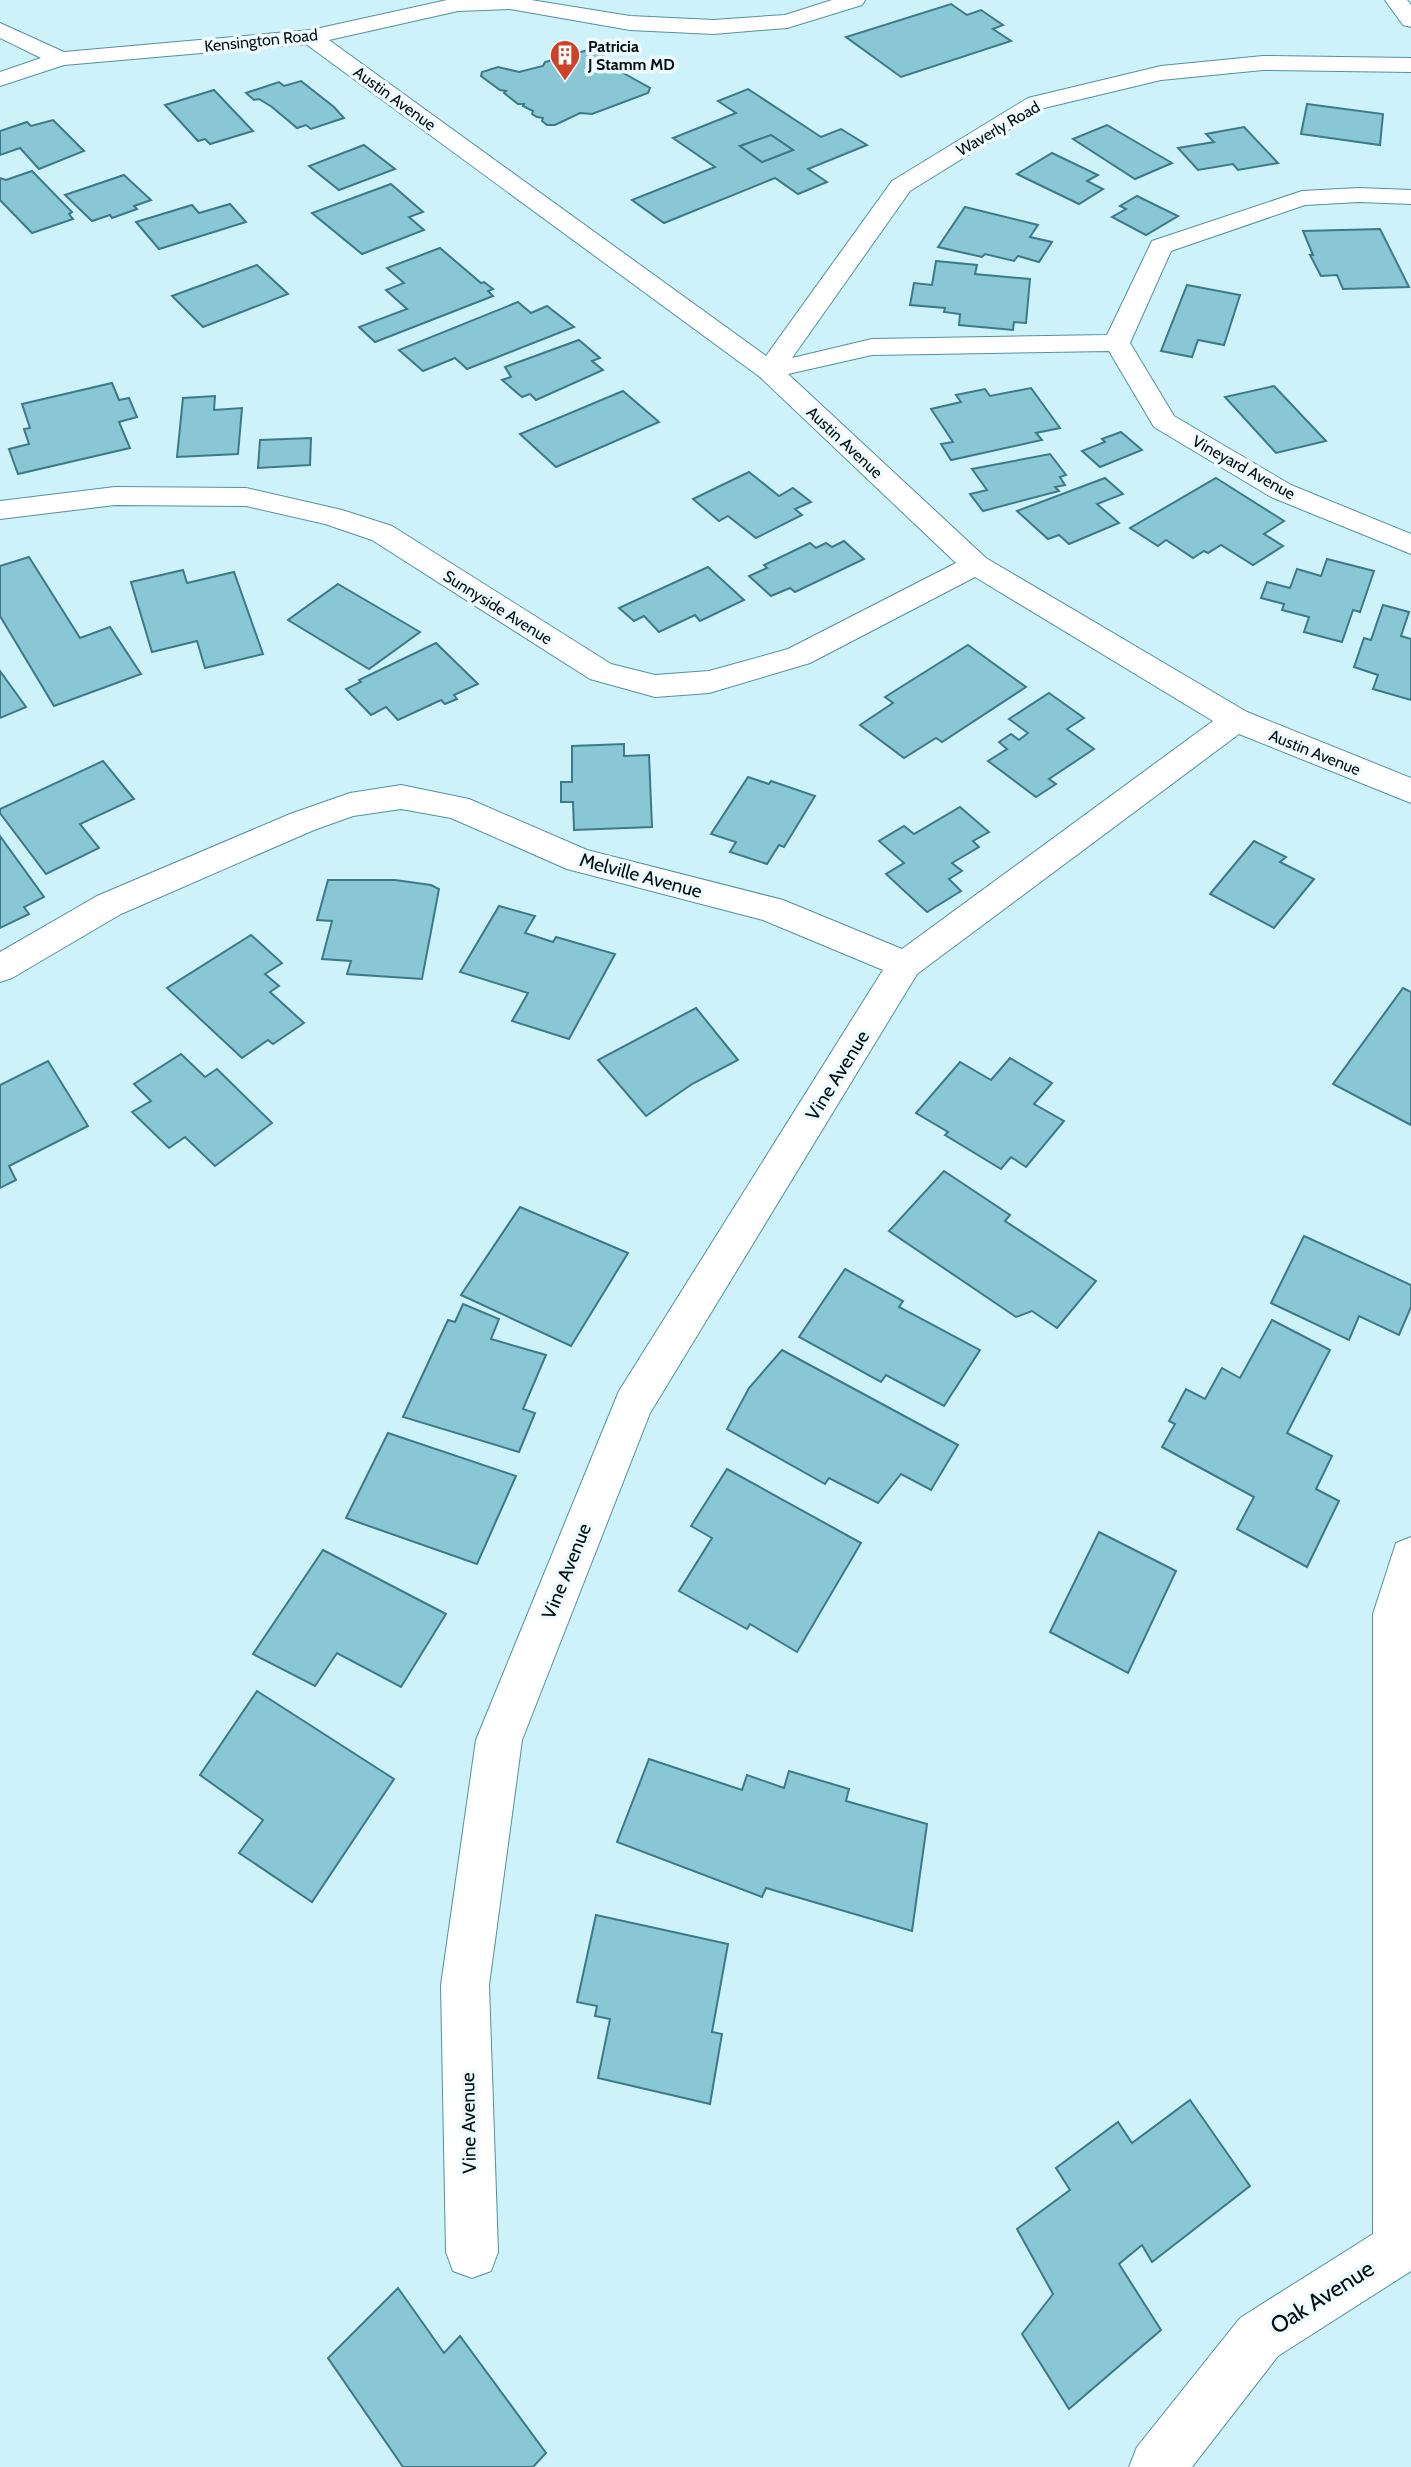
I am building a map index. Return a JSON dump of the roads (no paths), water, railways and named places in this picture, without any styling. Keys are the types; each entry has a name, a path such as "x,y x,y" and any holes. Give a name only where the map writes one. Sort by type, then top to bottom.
{"street":[{"name":"Kensington Road","path":"0,79 61,59 311,37 406,6 505,2 630,23 713,27 787,21 854,0"},
{"path":"1396,0 1411,20"},
{"path":"0,30 61,59"},
{"name":"Austin Avenue","path":"311,37 769,371 976,565 1236,720 1411,791"},
{"name":"Waverly Road","path":"769,371 901,186 1036,103 1161,73 1199,69 1263,63 1411,65"},
{"path":"769,371 872,347 1117,342 1161,246 1302,198 1359,195 1411,197"},
{"name":"Vineyard Avenue","path":"1117,342 1164,421 1281,491 1411,545"},
{"name":"Sunnyside Avenue","path":"0,510 115,496 246,497 332,516 382,533 601,672 655,686 709,681 799,656 976,565"},
{"path":"905,965 1236,720"},
{"name":"Melville Avenue","path":"0,969 109,905 302,822 350,805 401,797 457,807 579,860 771,909 905,965"},
{"name":"Vine Avenue","path":"471,2252 465,1985 499,1740 633,1404 905,965"},
{"name":"Oak Avenue","path":"1157,2467 1259,2337 1399,2248 1395,1614 1411,1557"}],"place":[{"name":"Patricia J Stamm MD","path":"565,82"}]}
